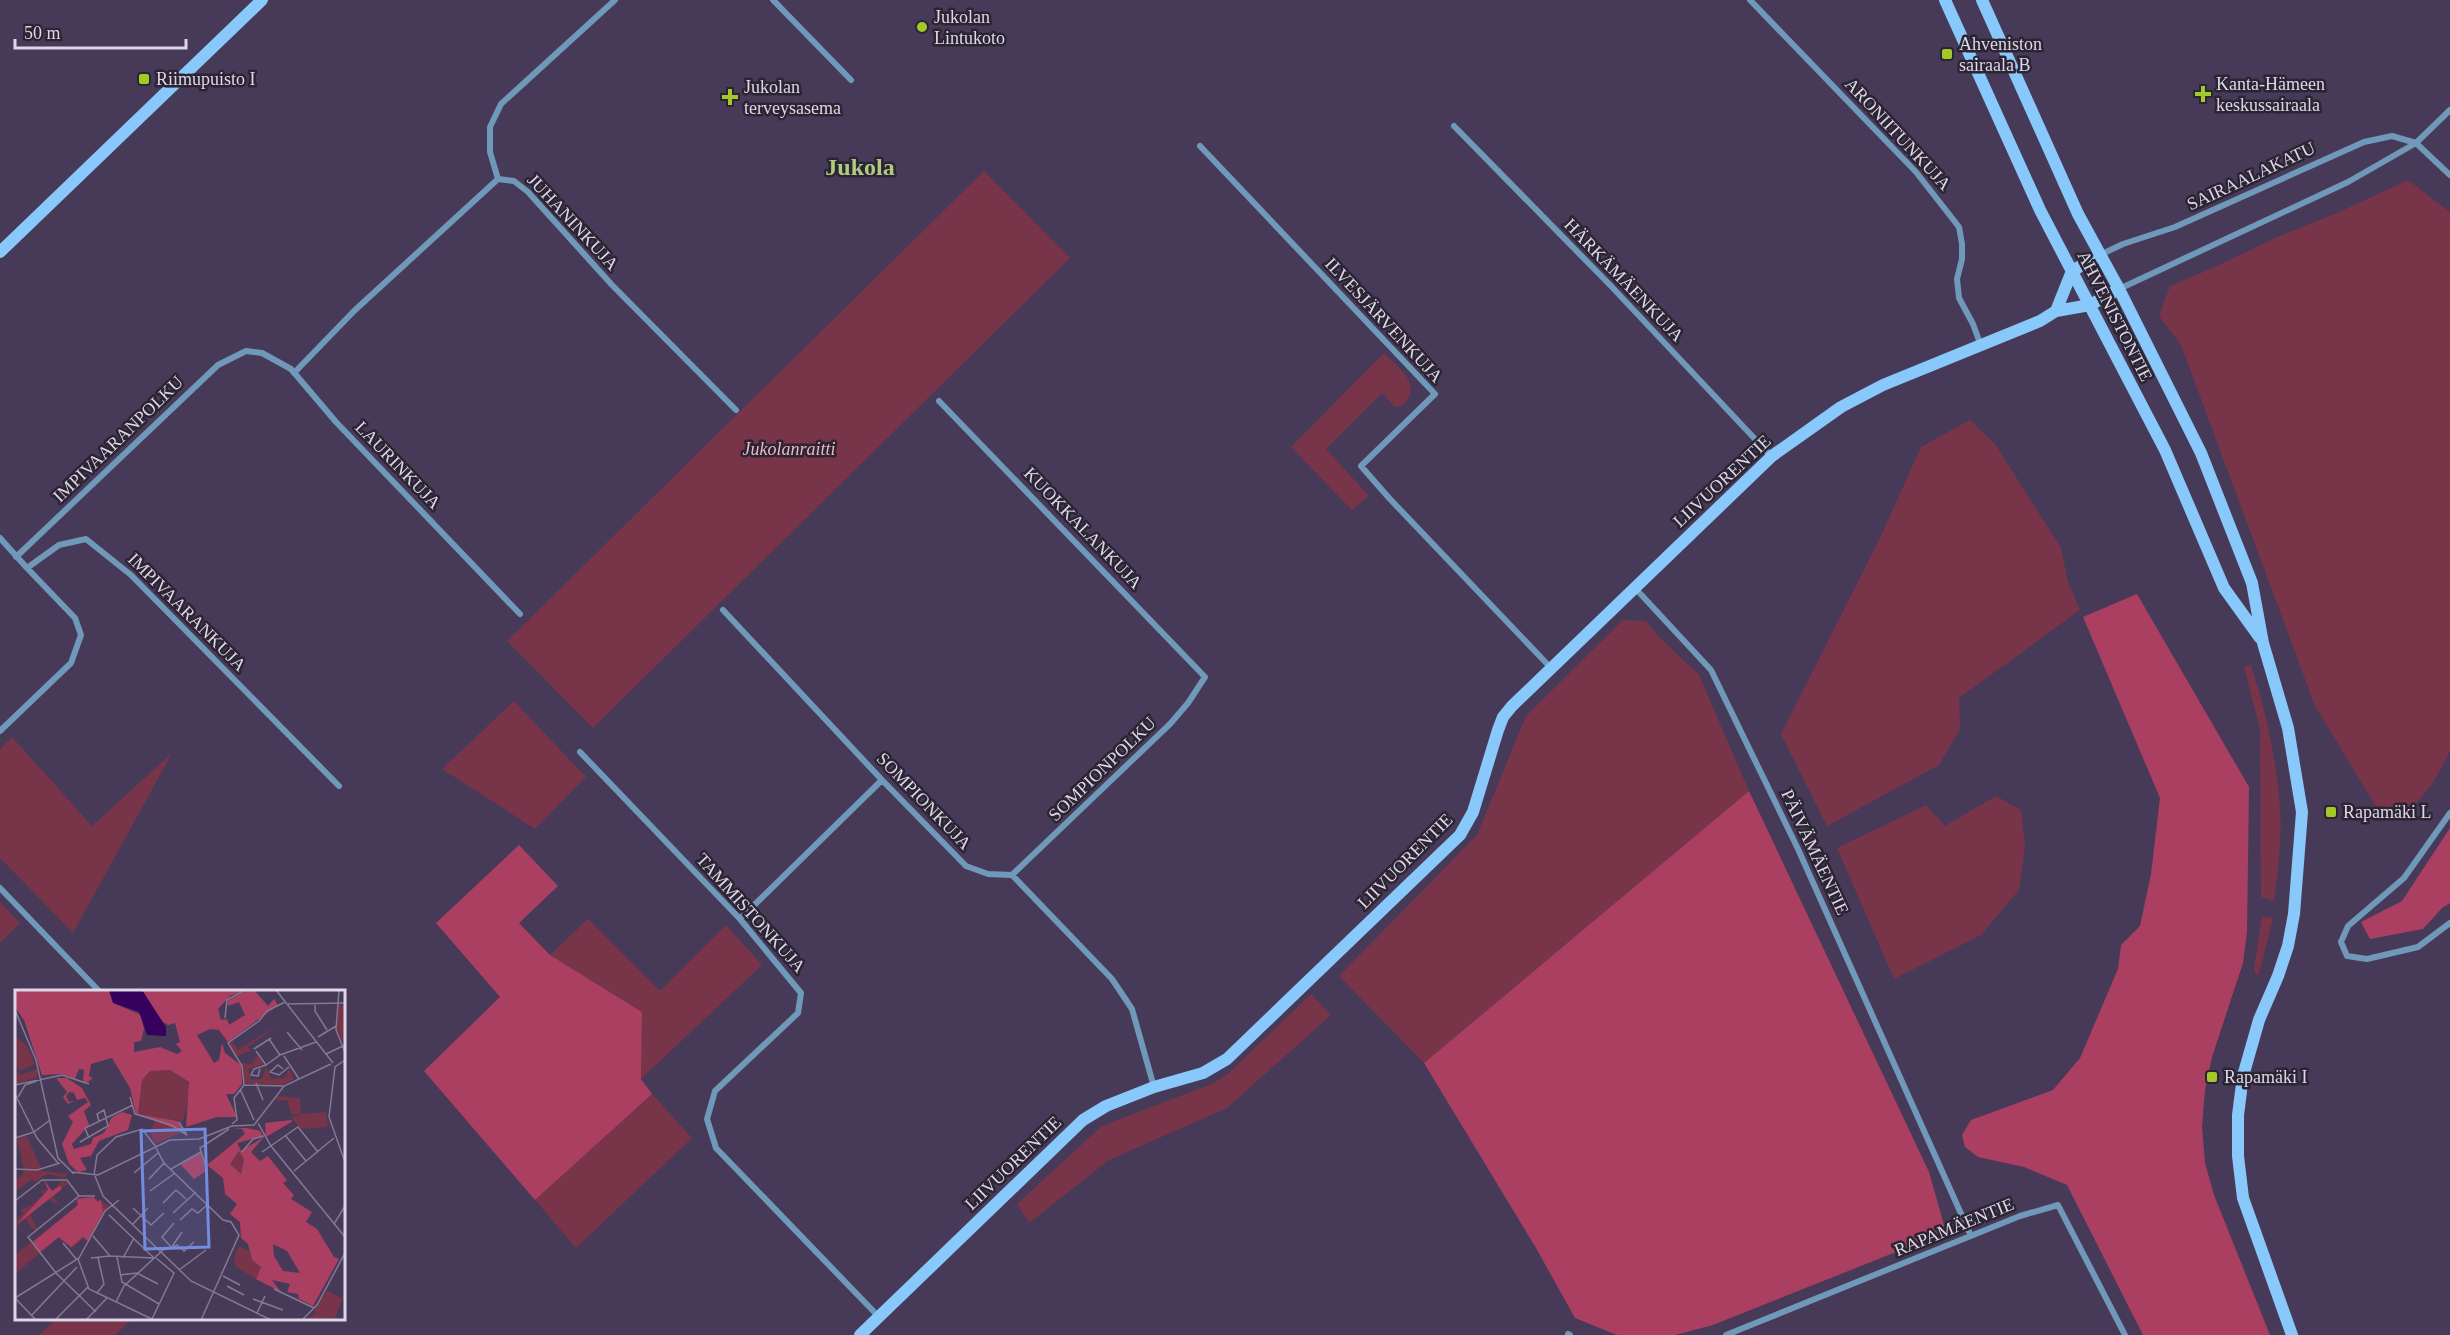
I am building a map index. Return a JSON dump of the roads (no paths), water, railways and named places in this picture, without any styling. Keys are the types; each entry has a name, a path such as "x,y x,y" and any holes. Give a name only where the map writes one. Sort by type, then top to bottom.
{"main road":[{"path":"0,252 262,0"},
{"name":"AHVENISTONTIE","path":"1945,0 2040,210 2165,450 2224,588 2263,643"},
{"name":"AHVENISTONTIE","path":"1982,0 2078,214 2119,289 2201,453 2252,583 2263,643 2288,728 2302,812 2294,914 2288,946 2259,1020 2243,1076 2238,1115 2238,1156 2243,1198 2292,1335"},
{"path":"2056,311 2072,271 2100,255"},
{"name":"LIIVUORENTIE","path":"860,1335 1083,1120 1106,1106 1154,1087 1203,1073 1227,1059 1460,835 1473,812 1503,717 1772,456 1841,407 1883,385 2040,321 2056,311 2090,305 2119,289"}],"street":[{"name":"JUHANINKUJA","path":"615,0 501,104 490,127 490,152 498,179 514,181 528,192 612,285 736,410"},
{"path":"773,0 851,80"},
{"name":"ARONIITUNKUJA","path":"1750,0 1916,172 1959,227 1962,259 1957,279 1959,298 1973,324 1981,346"},
{"path":"2119,289 2348,182 2416,143 2450,110"},
{"name":"HÄRKÄMÄENKUJA","path":"1454,126 1611,286 1772,456"},
{"name":"SAIRAALAKATU","path":"2100,255 2123,244 2175,227 2364,142 2392,136 2416,143"},
{"path":"2416,143 2450,175"},
{"name":"ILVESJÄRVENKUJA","path":"1200,146 1435,394 1361,466 1551,668"},
{"path":"294,373 354,311 498,179"},
{"name":"LAURINKUJA","path":"246,351 262,353 294,373 336,422 520,614"},
{"name":"IMPIVAARANPOLKU","path":"16,557 218,364 246,351"},
{"name":"KUOKKALANKUJA","path":"939,401 1205,677"},
{"path":"0,538 75,618 81,635 71,663 0,731"},
{"name":"IMPIVAARANKUJA","path":"27,568 59,545 86,539 131,575 339,786"},
{"name":"PÄIVÄMÄENTIE","path":"1635,588 1712,670 1798,849 1971,1236"},
{"name":"SOMPIONKUJA","path":"723,610 966,866 988,874 1012,875"},
{"name":"SOMPIONPOLKU","path":"1012,875 1170,724 1188,704 1205,677"},
{"name":"TAMMISTONKUJA","path":"580,752 740,919 801,993 798,1013 715,1091 707,1119 716,1148 879,1317"},
{"path":"740,919 882,780"},
{"path":"2450,813 2404,878 2348,926 2341,942 2348,956 2367,959 2418,947 2450,923"},
{"path":"1012,875 1112,979 1132,1009 1154,1087"},
{"path":"0,888 98,990"},
{"name":"RAPAMÄENTIE","path":"1726,1335 2020,1216 2058,1205 2125,1335"}],"place":[{"name":"Jukolan Lintukoto","path":"922,27"},
{"name":"Ahveniston sairaala B","path":"1947,54"},
{"name":"Riimupuisto I","path":"144,79"},
{"name":"Kanta-Hämeen keskussairaala","path":"2203,94"},
{"name":"Jukolan terveysasema","path":"730,97"},
{"name":"Rapamäki L","path":"2331,812"},
{"name":"Rapamäki I","path":"2212,1077"}],"district":[{"name":"Jukola","path":"860,167"}],"park label":[{"name":"Jukolanraitti","path":"789,449"}]}
